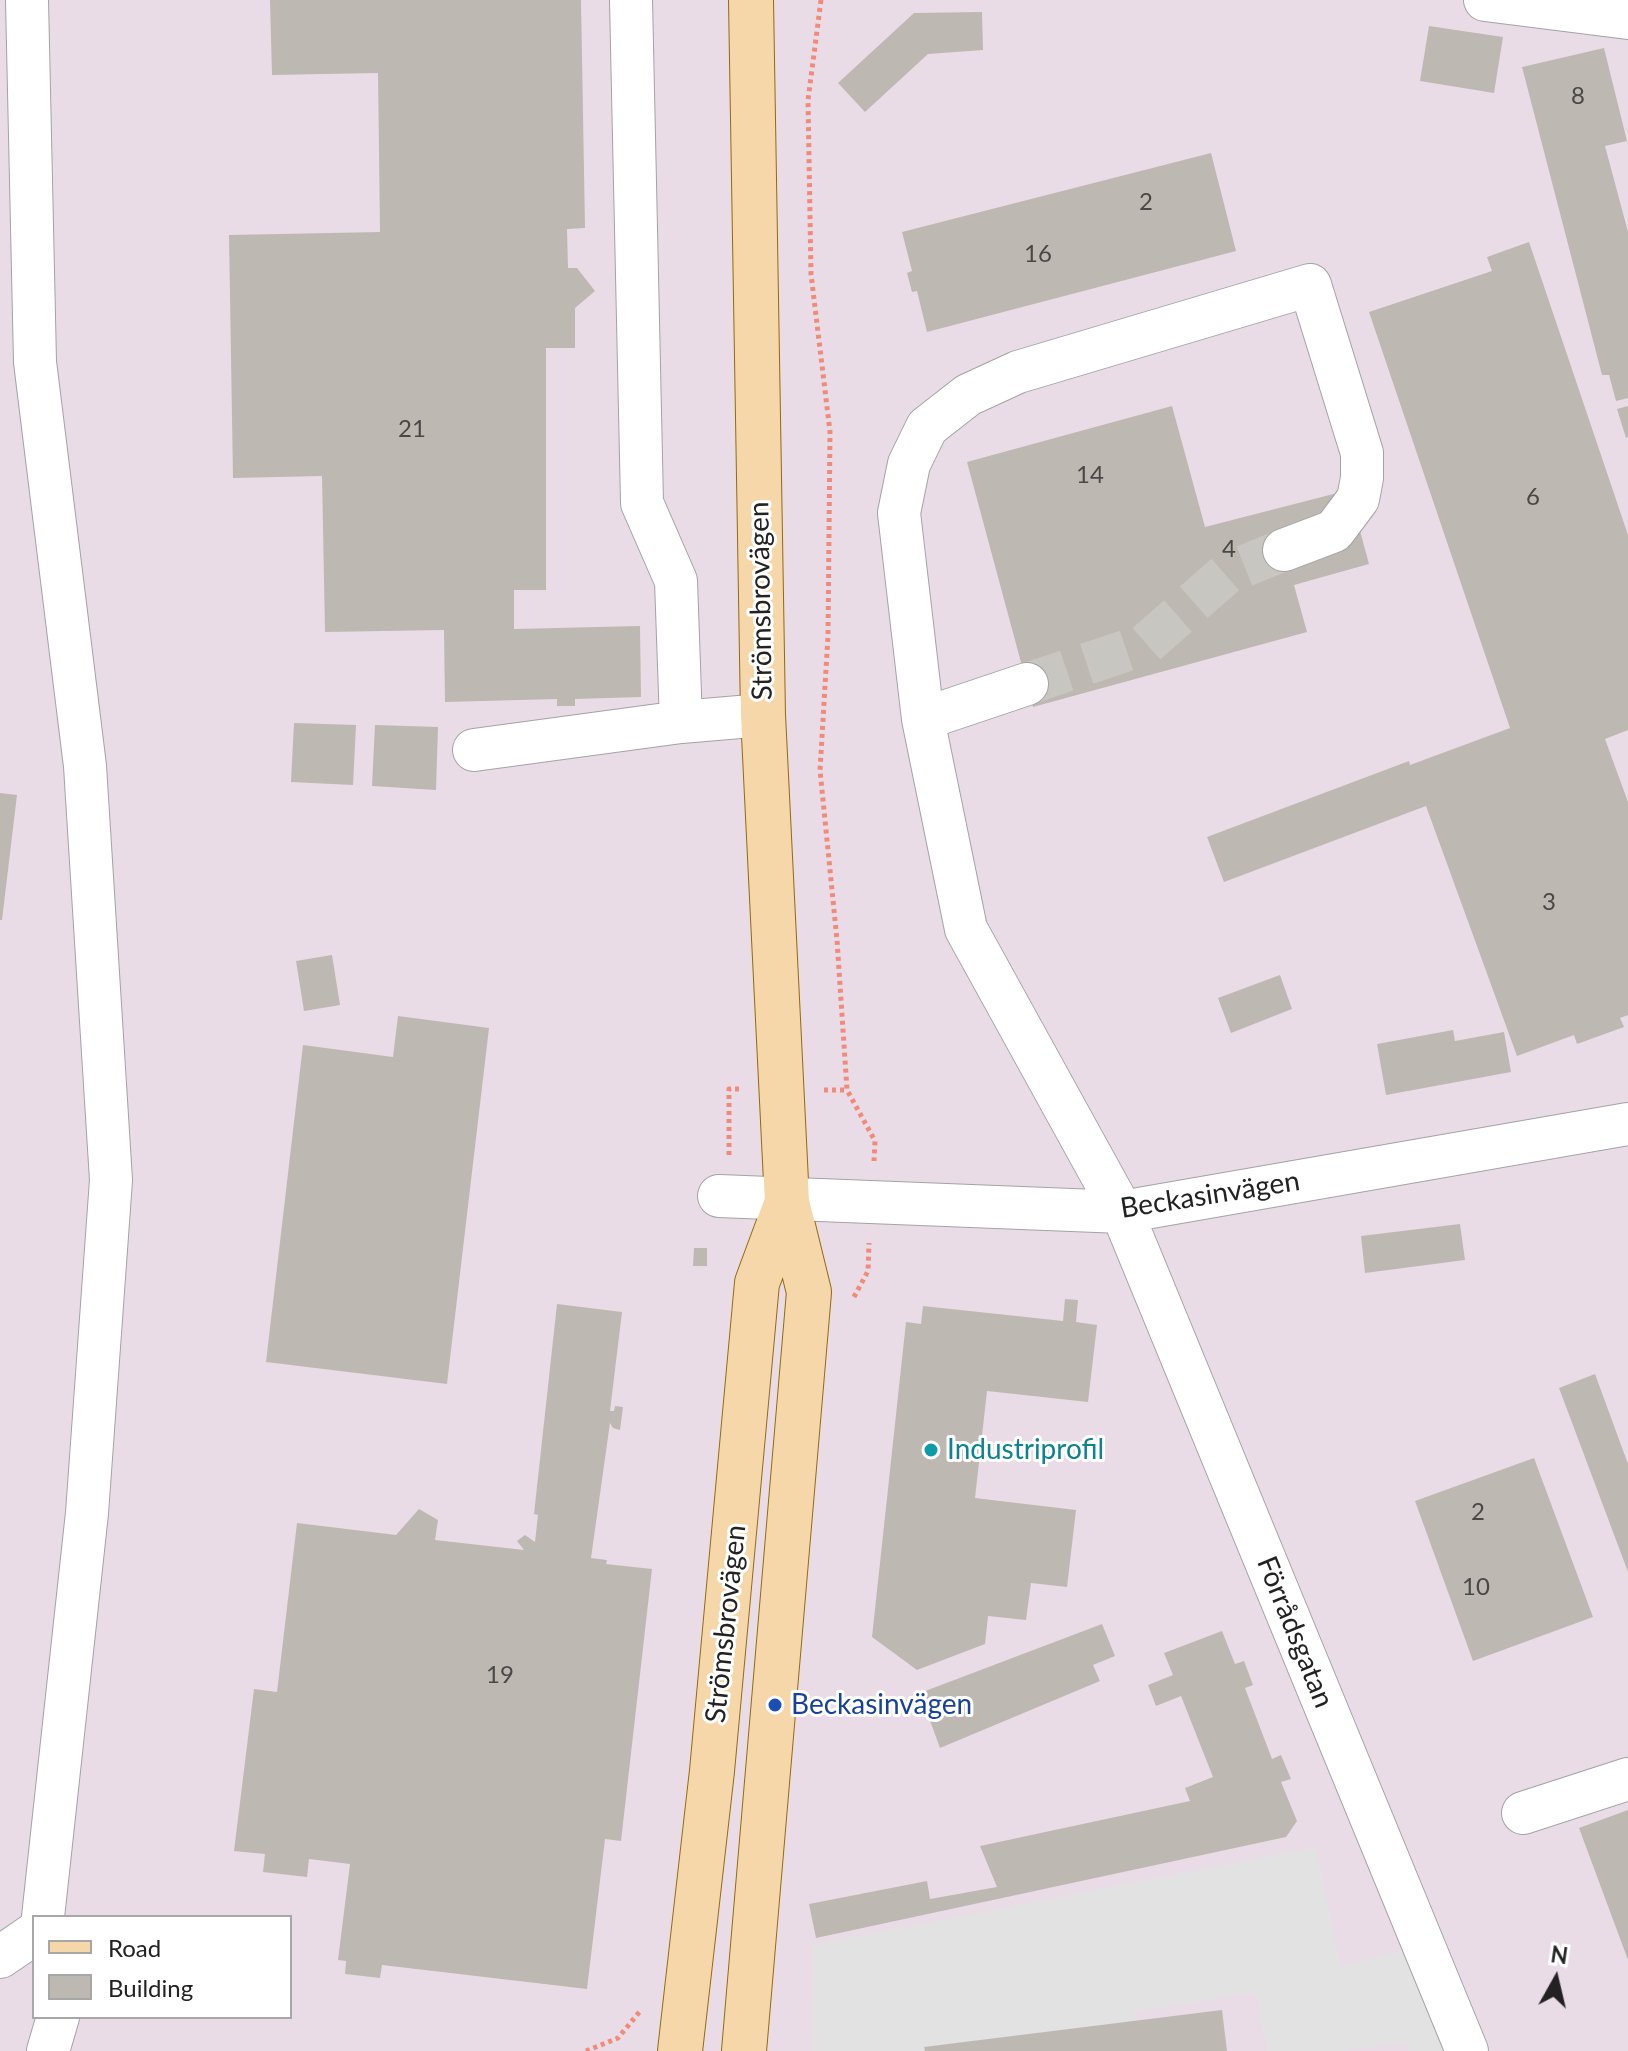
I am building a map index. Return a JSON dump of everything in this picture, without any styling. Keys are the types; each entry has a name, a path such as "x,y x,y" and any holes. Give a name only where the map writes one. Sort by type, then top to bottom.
{"main road":[{"name":"Strömsbrovägen","path":"744,2051 809,1292 787,1202 763,715 751,0"},
{"name":"Strömsbrovägen","path":"680,2051 712,1771 757,1283 787,1202"}],"street":[{"path":"27,0 35,362 85,766 111,1180 87,1513 43,1915"},
{"path":"631,0 642,503 676,581 681,722"},
{"path":"1485,0 1628,18"},
{"name":"Förrådsgatan","path":"1284,550 1334,531 1358,499 1362,478 1362,453 1310,285 1018,372 968,395 927,427 909,464 899,513 923,719 966,929 1122,1212 1467,2051"},
{"path":"923,719 1027,684"},
{"path":"474,750 681,722 763,715"},
{"name":"Beckasinvägen","path":"719,1196 787,1202 1122,1212 1628,1124"},
{"path":"1523,1813 1628,1779"},
{"path":"0,1957 32,1935"},
{"path":"48,2051 57,2019"}],"path":[{"path":"821,0 808,100 811,274 830,432 828,636 820,770 837,940 847,1090 875,1141 868,1271 854,1297 853,1312"}],"shaded area":[{"path":"0,0 1628,0 1628,2051 0,2051"},
{"path":"1316,1847 1340,1967 1402,1950 1443,2051 1408,2051 1406,2043 1342,2051 1267,2051 1256,1993 1134,2011 1136,2035 1008,2051 813,2051 812,1945"}],"building":[{"path":"270,0 581,0 585,228 567,229 568,268 577,268 595,291 575,308 575,348 546,348 546,590 514,590 514,629 640,626 641,697 575,699 575,706 557,706 557,699 445,702 444,630 325,632 322,476 233,478 229,235 380,232 378,73 272,75"},
{"path":"982,12 983,50 928,54 865,112 838,83 914,13"},
{"path":"1429,26 1503,37 1494,93 1420,81"},
{"path":"1604,48 1627,141 1605,146 1628,232 1628,398 1616,401 1609,375 1602,375 1522,67"},
{"path":"1211,153 1236,251 927,332 917,291 912,292 907,273 912,271 902,232"},
{"path":"1529,242 1628,535 1628,730 1605,739 1628,802 1628,1015 1620,1018 1624,1027 1577,1044 1574,1035 1517,1056 1426,806 1224,882 1207,837 1409,761 1410,765 1510,728 1369,312 1492,271 1487,257"},
{"path":"1172,406 1205,527 1349,490 1369,564 1294,585 1307,632 1033,707 967,462"},
{"path":"1628,406 1628,437 1626,438 1617,409"},
{"path":"294,723 356,725 353,785 291,782"},
{"path":"375,725 438,727 436,790 372,786"},
{"path":"0,793 17,795 2,920 0,920"},
{"path":"332,955 340,1005 304,1011 296,961"},
{"path":"1280,975 1292,1009 1231,1033 1218,998"},
{"path":"398,1016 489,1028 447,1384 266,1362 303,1045 393,1057"},
{"path":"1453,1030 1455,1041 1504,1032 1511,1072 1386,1095 1377,1044"},
{"path":"1460,1224 1465,1260 1365,1273 1361,1236"},
{"path":"694,1248 707,1248 707,1266 693,1266"},
{"name":"Industriprofil","path":"1065,1299 1078,1300 1076,1322 1097,1325 1088,1402 987,1391 975,1498 1076,1510 1067,1587 1031,1583 1026,1620 988,1616 985,1644 917,1670 872,1637 906,1322 921,1324 923,1306 1063,1321"},
{"path":"557,1304 622,1312 610,1411 614,1411 615,1406 623,1407 620,1430 610,1423 591,1558 607,1560 606,1564 652,1569 621,1841 605,1839 587,1989 382,1965 380,1978 345,1974 346,1961 338,1960 350,1864 309,1859 307,1877 263,1872 265,1854 234,1851 254,1689 277,1692 297,1523 396,1535 419,1509 438,1520 435,1540 524,1550 517,1541 525,1535 535,1542 538,1515 534,1514"},
{"path":"1595,1374 1628,1464 1628,1572 1559,1388"},
{"path":"1534,1458 1593,1617 1473,1661 1415,1501"},
{"path":"1102,1624 1115,1656 1093,1665 1100,1681 940,1748 920,1693"},
{"path":"1222,1631 1235,1664 1244,1661 1253,1685 1245,1688 1272,1759 1281,1755 1291,1779 1281,1782 1297,1821 1286,1837 816,1938 809,1904 927,1881 930,1899 997,1887 980,1846 1190,1801 1185,1788 1213,1777 1181,1696 1156,1706 1148,1685 1173,1675 1164,1653"},
{"path":"1628,1810 1628,1960 1579,1828"},
{"path":"1222,2010 1227,2051 925,2051 924,2047"}],"tunnel":[{"path":"1027,684 1146,644 1227,573 1284,550"}],"place":[{"name":"Industriprofil","path":"931,1450"},
{"name":"Beckasinvägen","path":"775,1705"}]}
